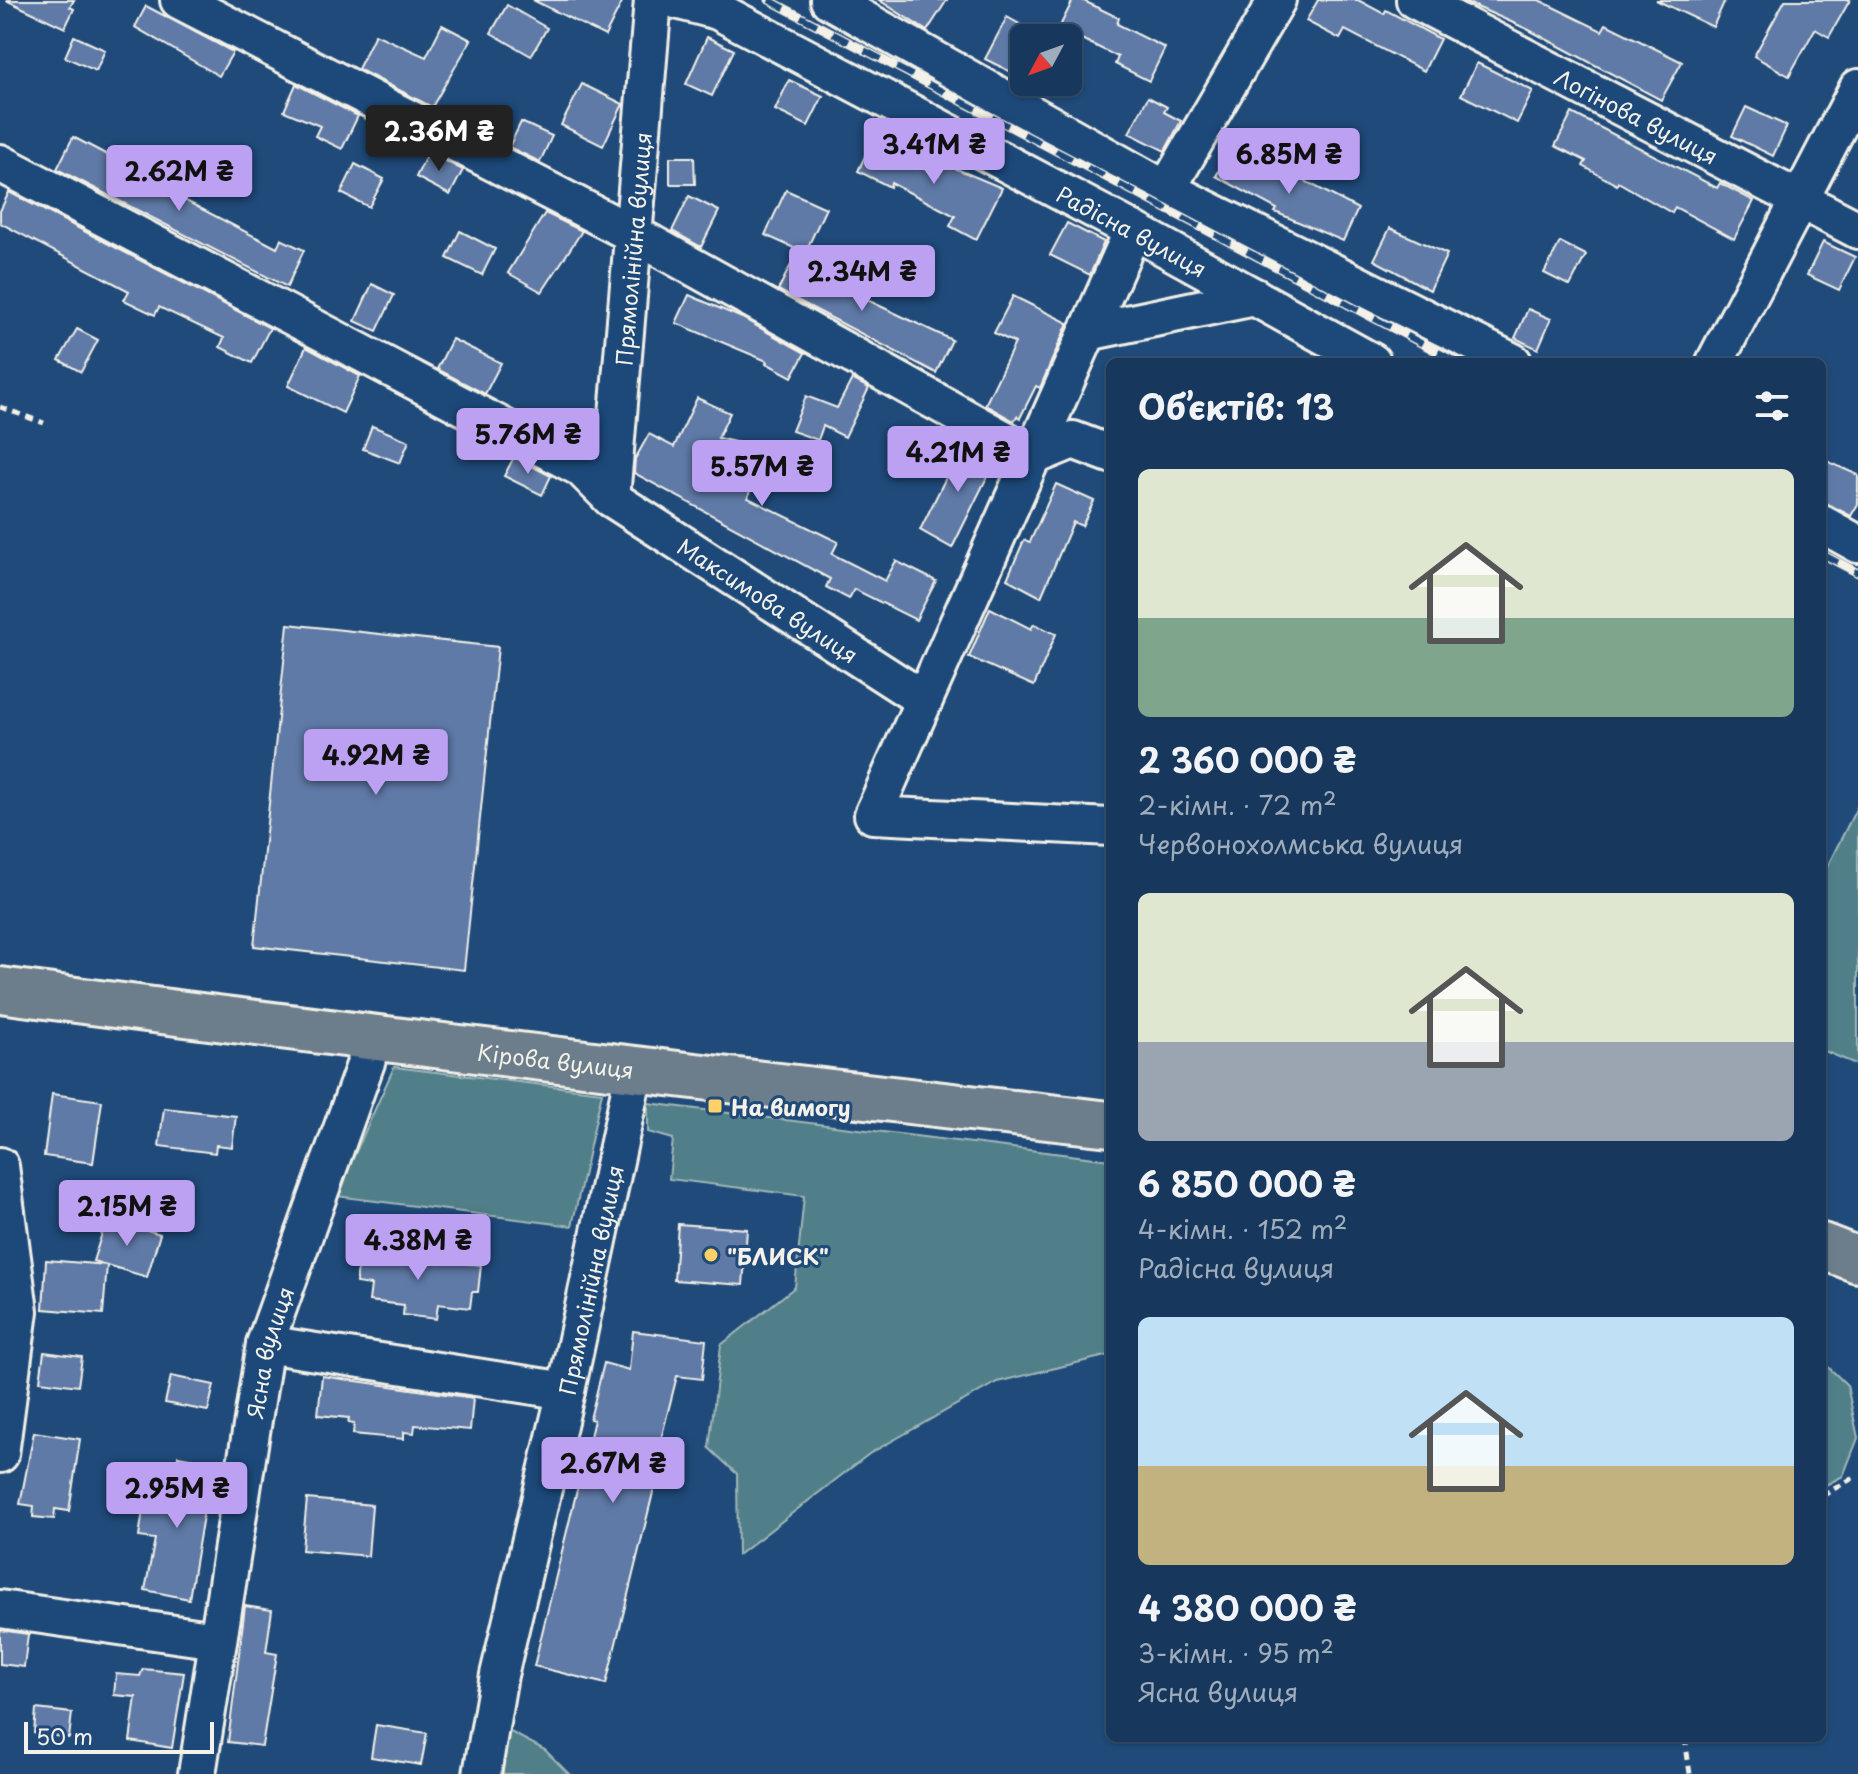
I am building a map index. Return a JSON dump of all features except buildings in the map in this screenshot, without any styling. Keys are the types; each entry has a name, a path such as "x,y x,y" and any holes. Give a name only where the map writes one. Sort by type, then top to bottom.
{"main road":[{"name":"Кірова вулиця","path":"0,990 374,1040 635,1067 1106,1124"},
{"path":"1826,1248 1858,1260"}],"street":[{"path":"179,0 635,235 1034,456"},
{"name":"Прямолінійна вулиця","path":"611,498 653,0"},
{"name":"Радісна вулиця","path":"676,0 718,11 1133,230 1365,358"},
{"path":"829,0 1161,186 1505,358"},
{"path":"1161,186 1277,0"},
{"name":"Логінова вулиця","path":"1415,0 1858,230"},
{"path":"1717,358 1858,88"},
{"name":"Максимова вулиця","path":"0,163 581,468 611,498 924,700"},
{"path":"1106,827 873,815 1133,230"},
{"path":"1088,332 1255,297"},
{"path":"1034,456 1073,440 1106,452"},
{"path":"1826,526 1858,544"},
{"name":"Ясна вулиця","path":"197,1774 265,1344 374,1040"},
{"name":"Прямолінійна вулиця","path":"482,1774 499,1675 566,1391 635,1067"},
{"path":"0,1166 19,1311 0,1454"},
{"path":"265,1344 566,1391"},
{"path":"0,1609 217,1640"}],"path":[{"path":"0,407 44,423"},
{"path":"1826,1494 1858,1475"},
{"path":"1686,1742 1690,1774"}],"green space":[{"path":"1858,805 1858,1065 1826,1052 1826,869"},
{"path":"394,1067 602,1092 572,1226 336,1196"},
{"path":"648,1103 1106,1160 1106,1356 997,1382 869,1454 738,1555 737,1474 709,1448 721,1345 795,1287 804,1196 669,1179 673,1139 648,1132"},
{"path":"1826,1365 1847,1385 1858,1438 1843,1476 1826,1485"},
{"path":"499,1726 545,1750 569,1774 491,1774"}],"railway":[{"path":"769,0 1449,358"},
{"path":"1826,556 1858,573"}],"place":[{"name":"На вимогу","path":"715,1106"},
{"name":"\"БЛИСК\"","path":"711,1255"}]}
